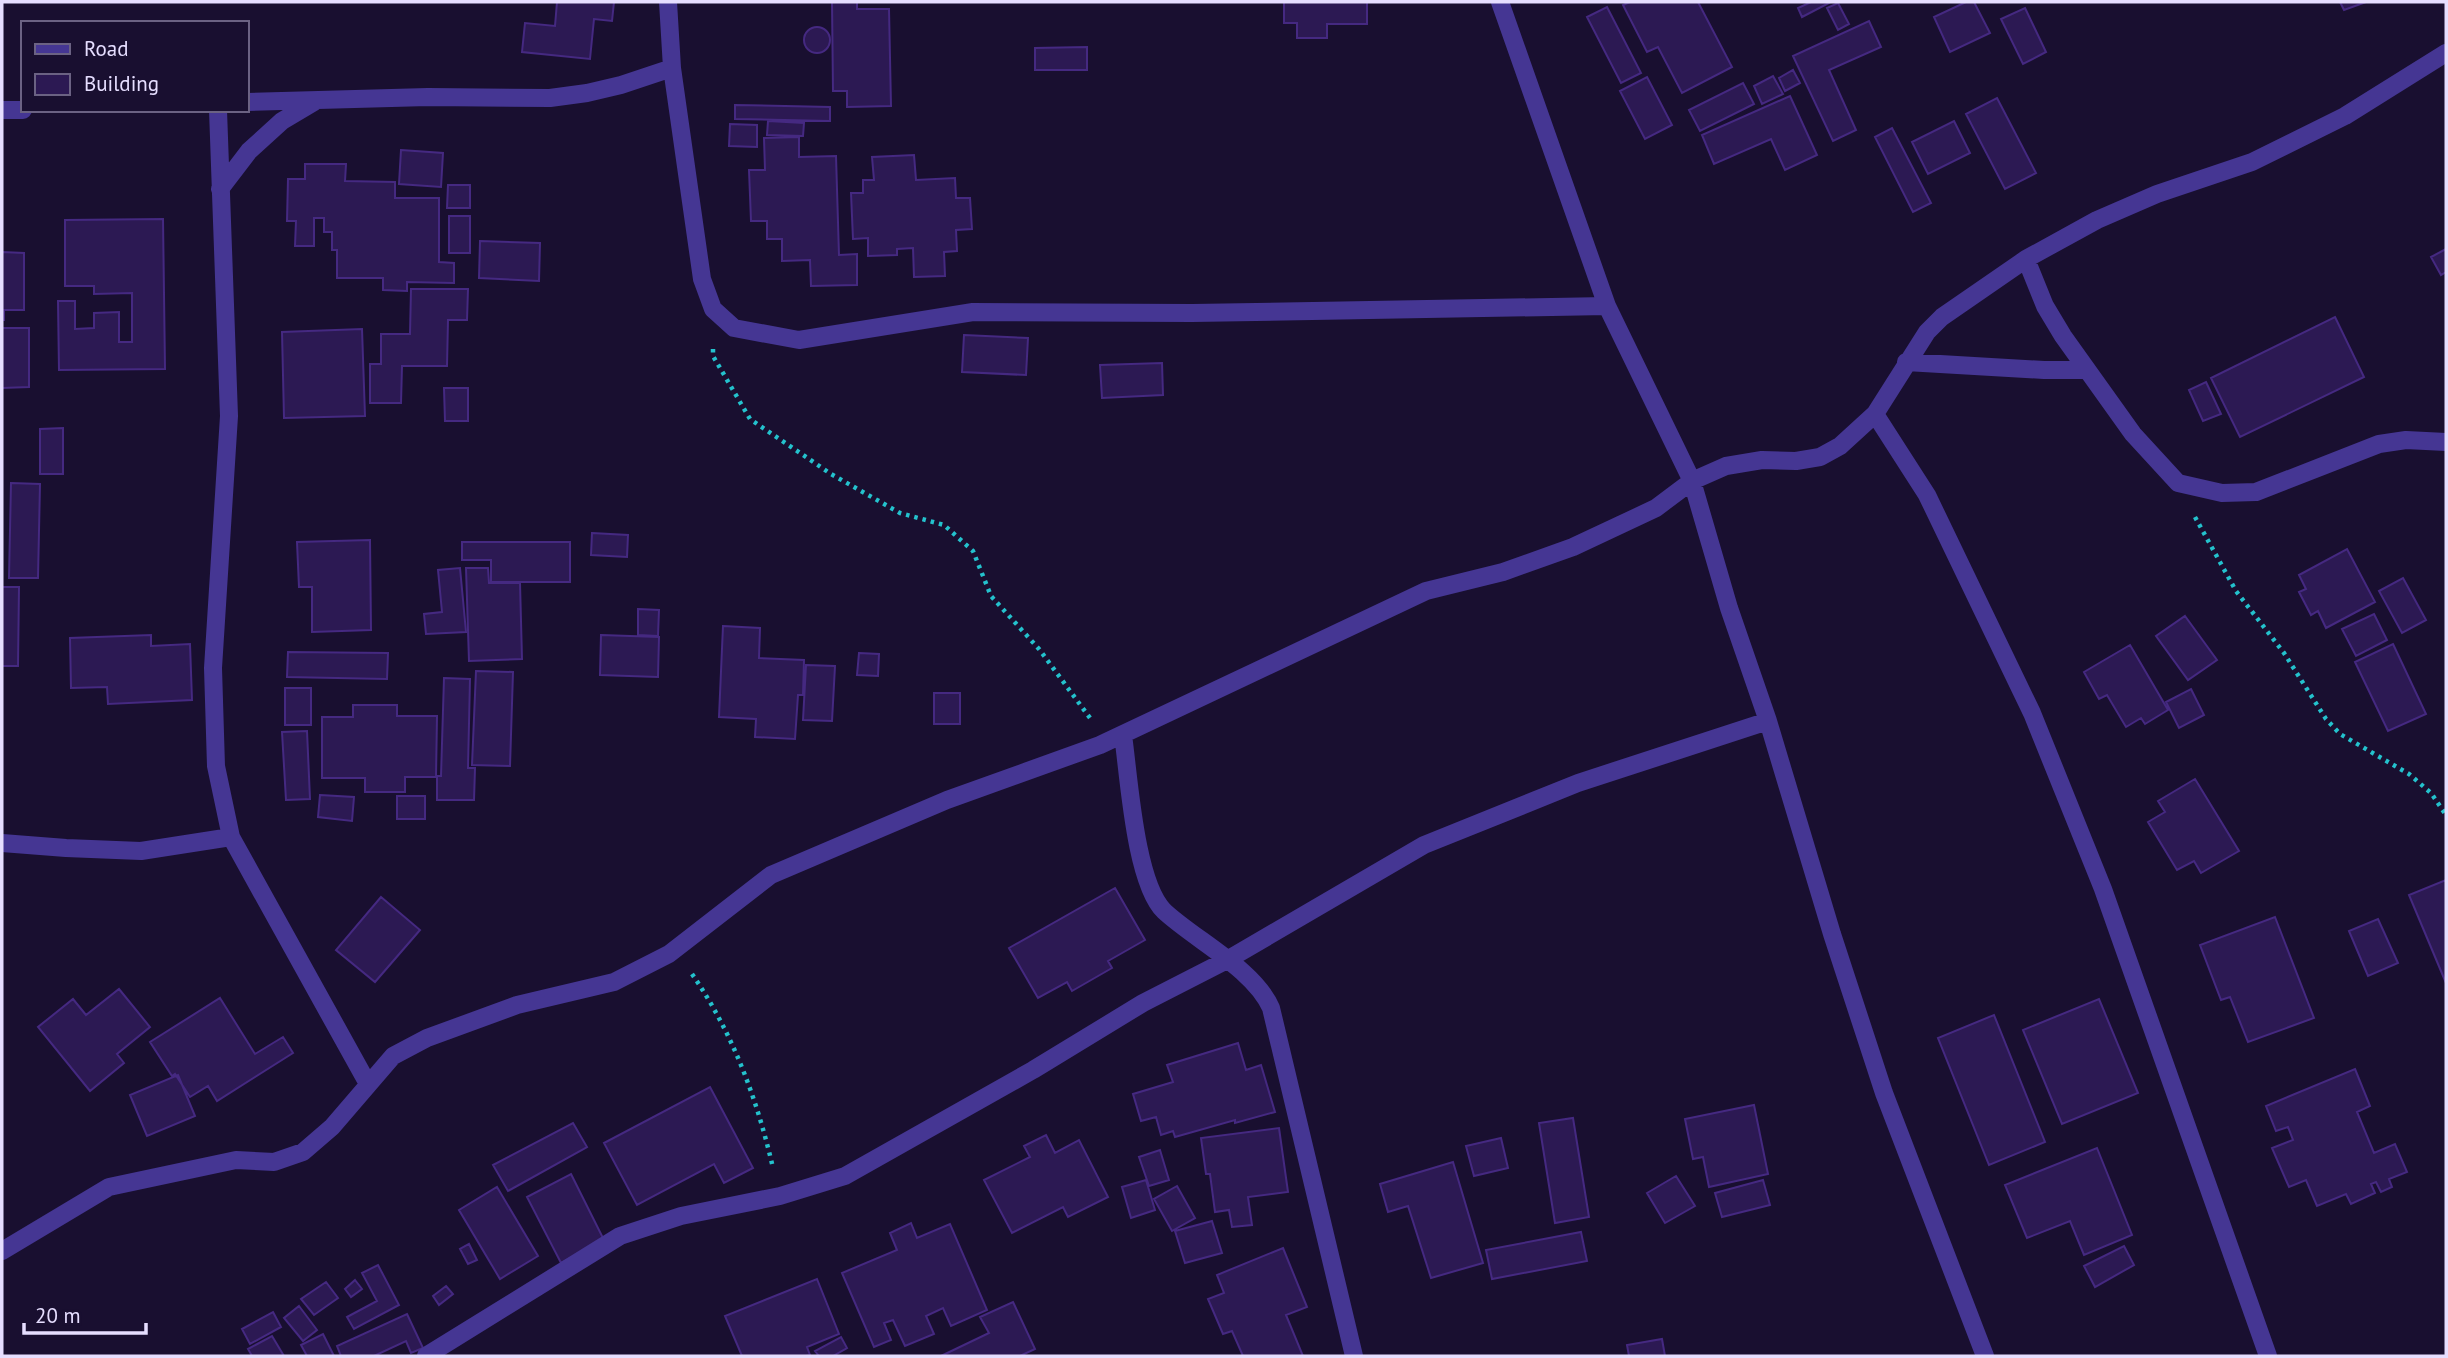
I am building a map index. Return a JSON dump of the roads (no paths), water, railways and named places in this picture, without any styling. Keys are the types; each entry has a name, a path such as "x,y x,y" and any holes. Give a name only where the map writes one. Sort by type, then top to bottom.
{"street":[{"path":"668,2 672,68 702,279 713,309 734,328 799,340 973,312 1192,313 1607,306"},
{"path":"1500,2 1607,306 1692,481 1728,608 1768,721 1884,1093 1985,1356"},
{"path":"2,1251 109,1187 236,1160 274,1162 303,1152 332,1127 393,1056 426,1038 517,1005 614,982 669,954 771,875 947,800 1100,745 1426,591 1503,572 1573,547 1656,508 1692,481 1726,466 1762,460 1796,461 1820,457 1840,446 1875,414 1906,362 1927,332 1942,317 2026,259 2096,220 2157,194 2252,162 2345,116 2446,53"},
{"path":"248,102 428,97 550,98 621,85 672,68"},
{"path":"220,189 249,151 282,121 317,100"},
{"path":"2,110 21,110"},
{"path":"218,112 229,416 213,668 216,765 231,837 368,1084"},
{"path":"2026,259 2045,306 2087,370 2133,434 2178,482 2222,494 2256,492 2379,444 2406,440 2446,442"},
{"path":"1906,362 2030,370 2087,370"},
{"path":"1875,414 1927,495 2032,713 2103,889 2268,1356"},
{"path":"426,1356 620,1236 681,1216 780,1196 845,1176 1032,1070 1143,1003 1227,960 1423,845 1578,782 1768,721"},
{"path":"1123,735 1139,849 1150,891 1163,910 1227,960 1260,990 1271,1008 1354,1356"},
{"path":"2,843 66,849 141,850 231,837"}]}
